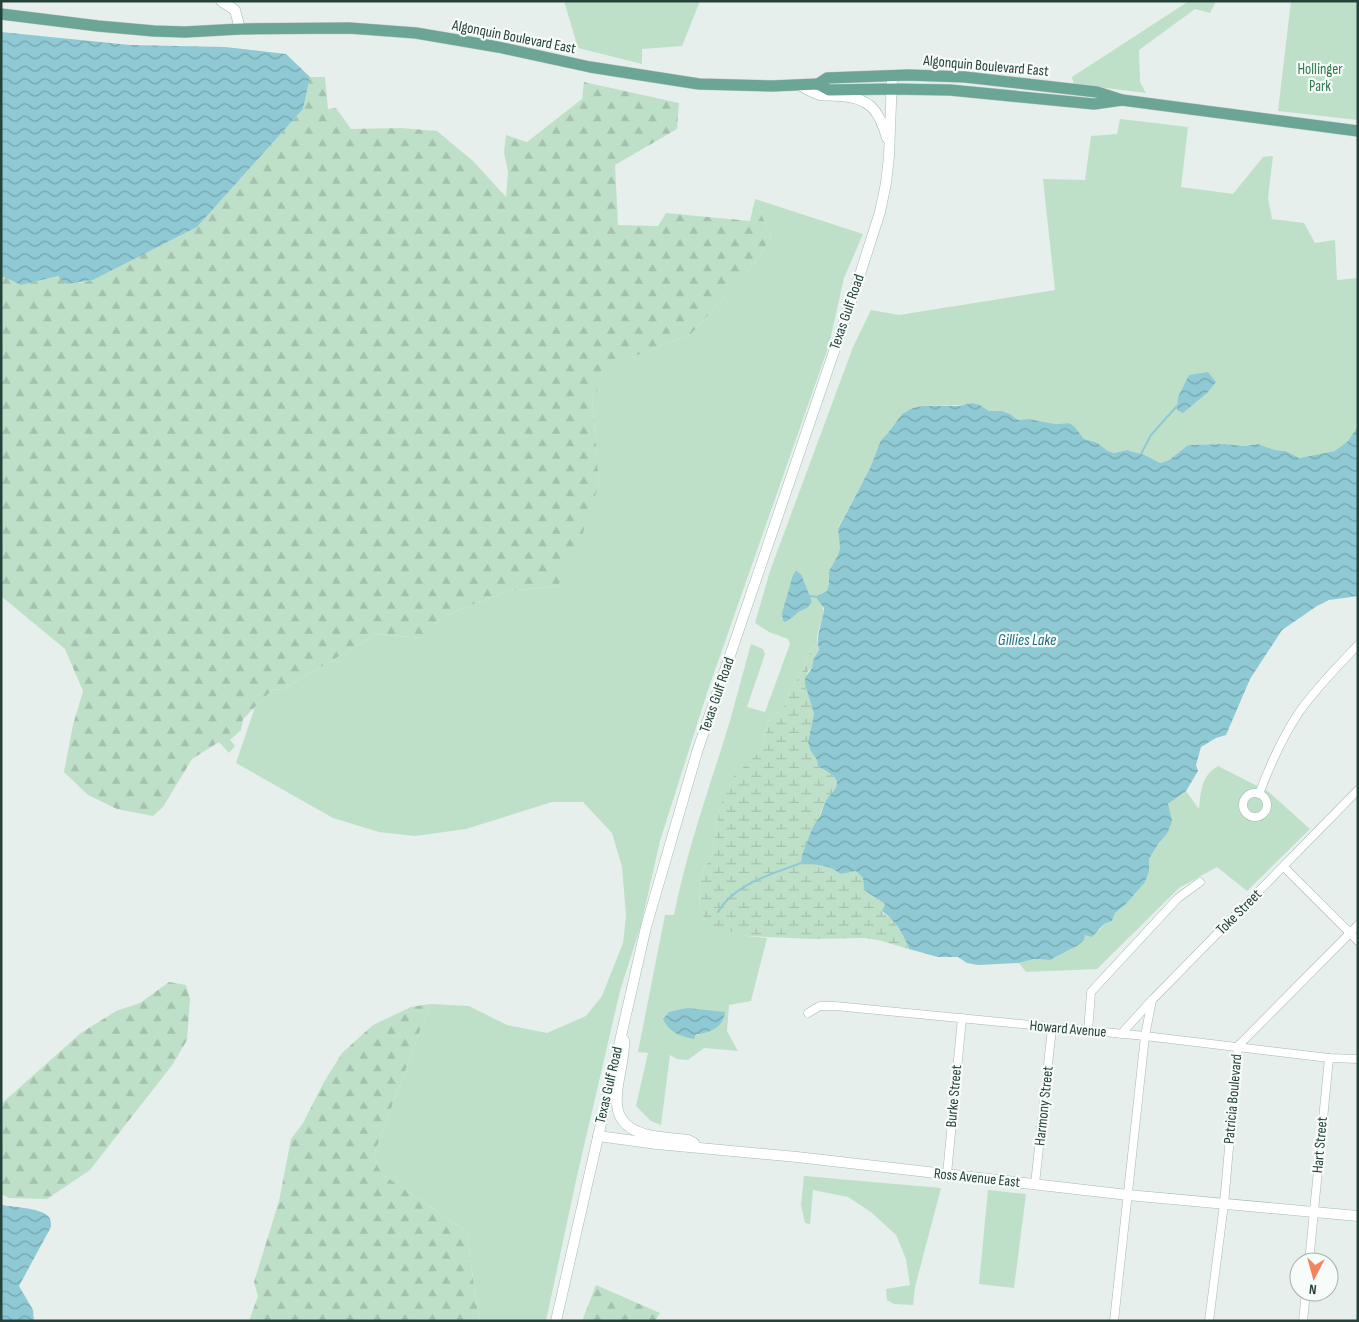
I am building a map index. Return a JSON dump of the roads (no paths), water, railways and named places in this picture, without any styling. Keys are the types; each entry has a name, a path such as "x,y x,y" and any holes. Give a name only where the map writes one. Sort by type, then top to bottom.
{"main road":[{"path":"222,1 235,10 240,30"},
{"name":"Algonquin Boulevard East","path":"1,14 154,31 349,28 416,33 498,47 590,67 692,83 772,86 818,84 827,78 892,76 965,77 1097,92 1122,100 1358,131"},
{"name":"Texas Gulf Road","path":"556,1321 646,927 697,752 880,212 886,183 890,143 892,76"},
{"name":"Algonquin Boulevard East","path":"818,84 829,90 950,90 1094,104 1122,100"},
{"path":"799,85 821,95 856,98 865,102 874,108 879,115 890,143"},
{"path":"623,1026 624,1052 616,1102 619,1116 626,1125 638,1132 688,1140 706,1149"},
{"name":"Ross Avenue East","path":"598,1136 1128,1195 1358,1216"}],"street":[{"path":"1259,794 1271,761 1299,712 1358,645"},
{"name":"Toke Street","path":"1121,1034 1358,790"},
{"path":"1284,867 1358,941"},
{"path":"1088,1031 1091,992 1178,898 1200,882"},
{"name":"Patricia Boulevard","path":"1209,1321 1224,1204 1238,1046 1358,924"},
{"path":"1114,1321 1145,1036 1152,1000"},
{"name":"Howard Avenue","path":"808,1013 820,1006 835,1006 1145,1036 1329,1058"},
{"name":"Burke Street","path":"947,1174 962,1018"},
{"name":"Harmony Street","path":"1035,1184 1052,1028"},
{"path":"1329,1058 1358,1059"},
{"name":"Hart Street","path":"1310,1252 1329,1058"},
{"path":"1303,1321 1305,1302"}],"water":[{"path":"1,32 130,45 225,47 286,54 310,77 303,109 197,227 93,280 67,284 58,276 21,285 4,277 1,278"},
{"path":"1208,372 1216,382 1207,393 1183,413 1177,410 1178,397 1189,375"},
{"name":"Gillies Lake","path":"972,403 980,405 989,411 1002,411 1018,420 1028,419 1056,424 1069,423 1074,426 1084,439 1096,442 1108,451 1114,453 1127,450 1145,455 1160,463 1169,460 1188,445 1224,444 1243,446 1258,444 1275,450 1286,451 1299,458 1335,451 1348,441 1358,426 1358,596 1329,600 1282,630 1250,679 1226,735 1216,738 1201,747 1196,765 1198,771 1186,791 1168,804 1172,821 1167,834 1149,859 1149,871 1145,882 1125,905 1115,913 1112,921 1104,924 1092,937 1085,935 1084,940 1077,946 1050,960 1034,959 1019,963 978,965 967,963 958,957 938,957 909,949 898,928 882,911 885,904 864,890 863,878 856,871 840,874 832,868 801,863 802,855 813,827 820,816 826,800 836,788 837,782 834,776 818,766 817,760 810,750 808,742 814,714 805,678 812,668 813,660 819,650 819,634 824,608 817,599 817,596 827,591 829,571 840,548 838,529 870,468 881,440 902,414 913,408 923,406 960,406"},
{"path":"796,571 801,574 812,602 807,608 785,622 783,621 782,613 793,575"},
{"path":"687,1008 725,1012 719,1025 706,1033 696,1034 694,1039 676,1033 665,1024 663,1019 669,1012"},
{"path":"1,1205 39,1211 48,1216 50,1220 51,1227 19,1286 33,1310 34,1321 1,1321"}],"waterway":[{"path":"1141,454 1151,435 1177,406"},
{"path":"809,596 819,597"},
{"path":"718,912 725,902 744,887 766,876 801,863"}],"park label":[{"name":"Hollinger Park","path":"1320,78"}]}
